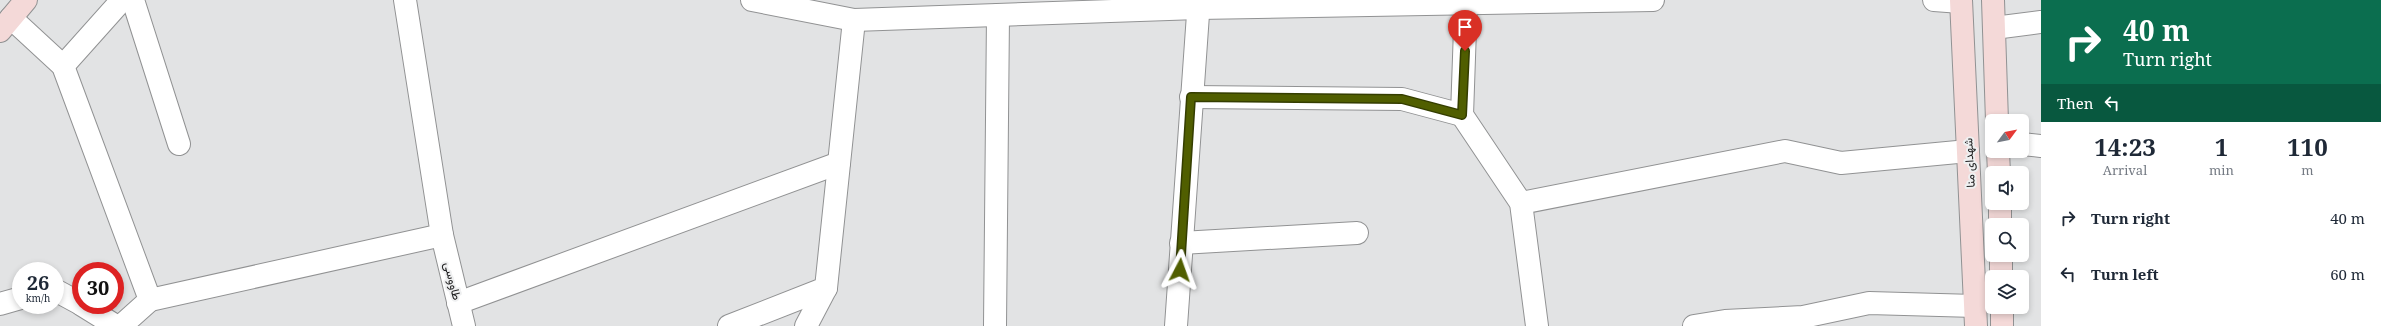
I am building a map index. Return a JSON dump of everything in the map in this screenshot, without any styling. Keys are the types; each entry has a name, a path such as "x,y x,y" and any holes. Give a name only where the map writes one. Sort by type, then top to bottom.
{"street":[{"path":"26,0 5,25 63,66 150,300"},
{"path":"63,66 122,0"},
{"path":"133,0 179,144"},
{"name":"طاووسی","path":"405,0 442,235 464,326"},
{"path":"752,0 854,20 882,9 998,15 1198,4 1653,0"},
{"path":"1934,0 1961,1"},
{"path":"1993,0 1997,114"},
{"name":"شهدای منا","path":"1961,1 1976,316"},
{"path":"1466,2 1462,115 1521,203 1538,326"},
{"path":"1176,326 1198,4"},
{"path":"995,326 998,15"},
{"path":"806,326 826,288 854,20"},
{"path":"1994,28 2041,22"},
{"path":"1191,97 1402,99 1462,115"},
{"path":"2029,145 2041,146"},
{"path":"1521,203 1785,151 1841,163 1968,151"},
{"path":"458,303 839,163"},
{"path":"1181,243 1357,233"},
{"path":"121,326 150,300 442,235"},
{"path":"729,326 826,288"},
{"path":"0,304 12,301"},
{"path":"1694,326 1725,321 1803,317 1869,303 1976,316"},
{"path":"96,314 116,326"},
{"path":"2002,314 2002,326"}],"route":[{"path":"1180,270 1191,97 1402,99 1462,115 1465,51"}]}
